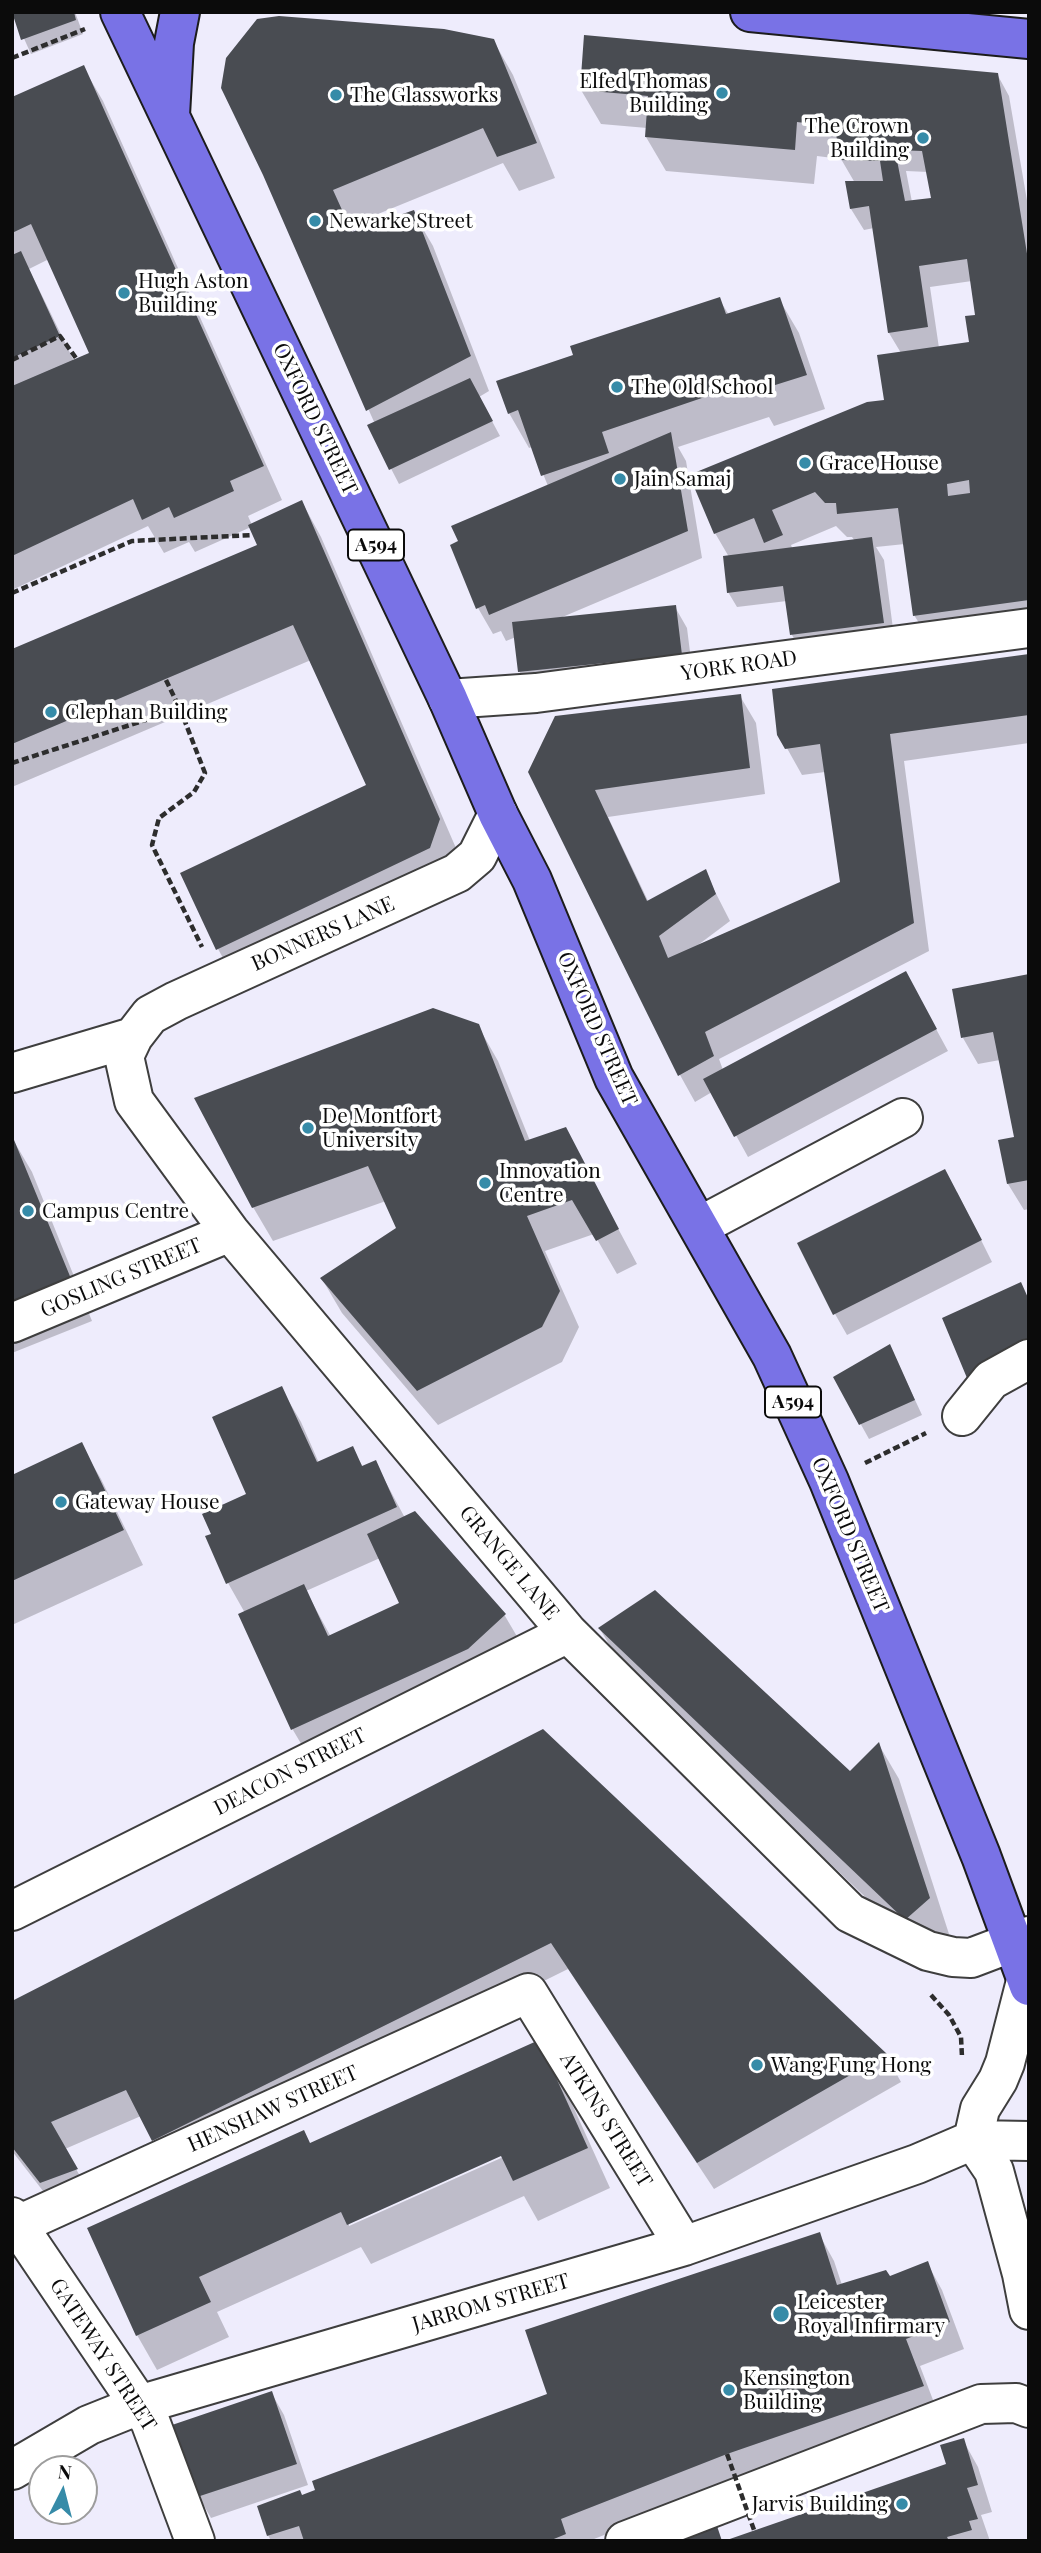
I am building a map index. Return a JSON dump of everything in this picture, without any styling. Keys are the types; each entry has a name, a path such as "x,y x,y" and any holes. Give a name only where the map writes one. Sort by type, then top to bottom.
{"main road":[{"name":"OXFORD STREET","path":"170,117 174,43 180,12"},
{"path":"750,12 1016,29"},
{"name":"OXFORD STREET","path":"106,18 170,117 448,699 498,814 532,880 614,1078 772,1356 829,1481 976,1843 1020,1940"},
{"name":"A594","path":"1020,1940 1028,1984"}],"street":[{"name":"YORK ROAD","path":"448,699 536,693 1029,628"},
{"name":"BONNERS LANE","path":"133,1037 150,1015 457,873 477,856 498,814"},
{"path":"12,1073 133,1037"},
{"name":"GRANGE LANE","path":"133,1037 124,1056 134,1101 230,1232 568,1633 850,1913 929,1951 971,1958 1020,1940"},
{"path":"700,1226 903,1118"},
{"name":"GOSLING STREET","path":"12,1323 230,1232"},
{"path":"962,1416 991,1380 1029,1359"},
{"name":"DEACON STREET","path":"12,1912 568,1633"},
{"path":"1028,1984 1005,2063 980,2109 973,2140 994,2171 1029,2310"},
{"name":"HENSHAW STREET","path":"15,2221 528,1993"},
{"name":"ATKINS STREET","path":"528,1993 684,2246"},
{"name":"JARROM STREET","path":"12,2470 89,2425 139,2405 684,2246 917,2164 973,2140 1029,2141"},
{"name":"GATEWAY STREET","path":"15,2221 150,2421 195,2541"},
{"path":"625,2541 647,2530 981,2404 1016,2403 1029,2408"}],"path":[{"path":"13,57 82,31 106,18"},
{"path":"12,360 60,336 76,358"},
{"path":"12,593 132,541 253,535"},
{"path":"166,680 205,773 194,792 159,818 152,845 220,981"},
{"path":"12,763 180,709"},
{"path":"829,1481 962,1416"},
{"path":"929,1951 919,1982 949,2015 961,2037 962,2065 998,2080"},
{"path":"727,2454 754,2530"}],"building":[{"path":"12,12 74,12 76,20 21,40"},
{"path":"279,16 444,29 494,39 537,143 497,157 483,128 333,190 352,232 414,210 471,356 366,411 263,175 221,88 226,58 257,19"},
{"path":"584,35 998,73 1029,266 1029,600 913,616 898,508 837,514 836,503 825,503 815,492 772,510 783,535 764,543 754,518 714,534 689,475 867,402 884,400 877,355 969,342 965,316 975,315 967,259 919,266 928,327 888,333 869,206 850,209 845,181 883,181 880,161 840,160 835,127 797,122 795,150 645,137 648,96 580,90","holes":["895,150 922,151 931,198 905,201","969,480 970,493 948,496 947,484"]},
{"name":"Hugh Aston Building","path":"84,65 264,466 230,481 234,491 174,518 169,507 142,520 133,499 12,556 12,386 89,353 31,224 12,233 12,97"},
{"path":"21,251 60,336 12,358 12,255"},
{"name":"The Old School","path":"720,297 726,314 780,297 807,375 753,392 749,382 602,432 609,453 541,476 518,410 508,414 496,381 573,355 570,346"},
{"path":"470,378 493,421 389,470 367,425"},
{"name":"Jain Samaj","path":"671,432 688,531 489,615 485,605 476,609 450,545 458,541 451,526"},
{"name":"Clephan Building","path":"302,500 440,819 430,848 216,950 180,873 366,785 293,625 12,744 12,649 257,545 248,525"},
{"path":"872,537 884,623 790,635 783,586 727,593 723,556"},
{"path":"676,605 682,655 518,672 512,622"},
{"path":"1029,654 1029,715 890,734 914,923 705,1032 714,1056 678,1076 528,772 555,716 741,694 750,768 595,790 647,901 706,869 716,894 659,936 668,958 840,882 820,744 785,749 777,735 772,689"},
{"path":"906,971 937,1029 734,1137 703,1079"},
{"path":"1029,974 1029,1180 1007,1184 998,1140 1014,1137 993,1032 961,1038 952,989"},
{"name":"Innovation Centre","path":"433,1008 479,1024 525,1141 566,1127 619,1229 596,1241 572,1200 527,1216 560,1291 542,1327 417,1391 320,1278 396,1228 368,1166 252,1208 194,1098"},
{"name":"Campus Centre","path":"12,1135 74,1286 12,1311"},
{"path":"945,1169 982,1240 833,1315 797,1243"},
{"path":"1021,1282 1029,1300 1029,1350 967,1378 942,1318"},
{"path":"890,1344 915,1400 859,1425 833,1377"},
{"path":"282,1386 317,1462 353,1446 362,1466 376,1460 397,1507 226,1584 205,1536 211,1534 202,1514 246,1494 212,1417"},
{"name":"Gateway House","path":"82,1442 124,1530 12,1581 12,1475"},
{"path":"415,1511 506,1614 468,1649 291,1730 238,1614 304,1584 328,1636 399,1603 367,1534"},
{"path":"655,1590 850,1771 879,1742 930,1898 905,1920 598,1628"},
{"path":"543,1729 887,2054 697,2163 551,1943 152,2141 126,2090 51,2122 78,2169 40,2183 12,2147 12,2001"},
{"path":"539,2040 588,2148 513,2181 501,2156 347,2225 341,2212 199,2277 211,2302 136,2336 87,2228 304,2130 310,2143"},
{"name":"Kensington Building","path":"820,2232 837,2285 886,2270 890,2276 928,2261 950,2322 906,2339 924,2386 727,2454 561,2519 566,2534 549,2541 304,2541 299,2526 267,2536 257,2506 300,2490 302,2495 315,2490 312,2481 547,2394 525,2330"},
{"path":"272,2391 297,2464 197,2497 172,2425"},
{"name":"Jarvis Building","path":"964,2438 978,2485 967,2488 978,2519 969,2521 972,2530 947,2537 949,2541 724,2541 946,2464 940,2445"},
{"name":"Jarvis Building","path":"715,2520 722,2541 666,2541"}],"place":[{"name":"Elfed Thomas Building","path":"722,93"},
{"name":"The Glassworks","path":"336,95"},
{"name":"The Crown Building","path":"923,138"},
{"name":"Newarke Street","path":"315,221"},
{"name":"Hugh Aston Building","path":"124,293"},
{"name":"The Old School","path":"617,387"},
{"name":"Grace House","path":"805,463"},
{"name":"Jain Samaj","path":"620,479"},
{"name":"Clephan Building","path":"51,712"},
{"name":"De Montfort University","path":"308,1128"},
{"name":"Innovation Centre","path":"485,1183"},
{"name":"Campus Centre","path":"28,1211"},
{"name":"Gateway House","path":"61,1502"},
{"name":"Wang Fung Hong","path":"757,2065"},
{"name":"Leicester Royal Infirmary","path":"781,2314"},
{"name":"Kensington Building","path":"729,2390"},
{"name":"Jarvis Building","path":"902,2504"}]}
